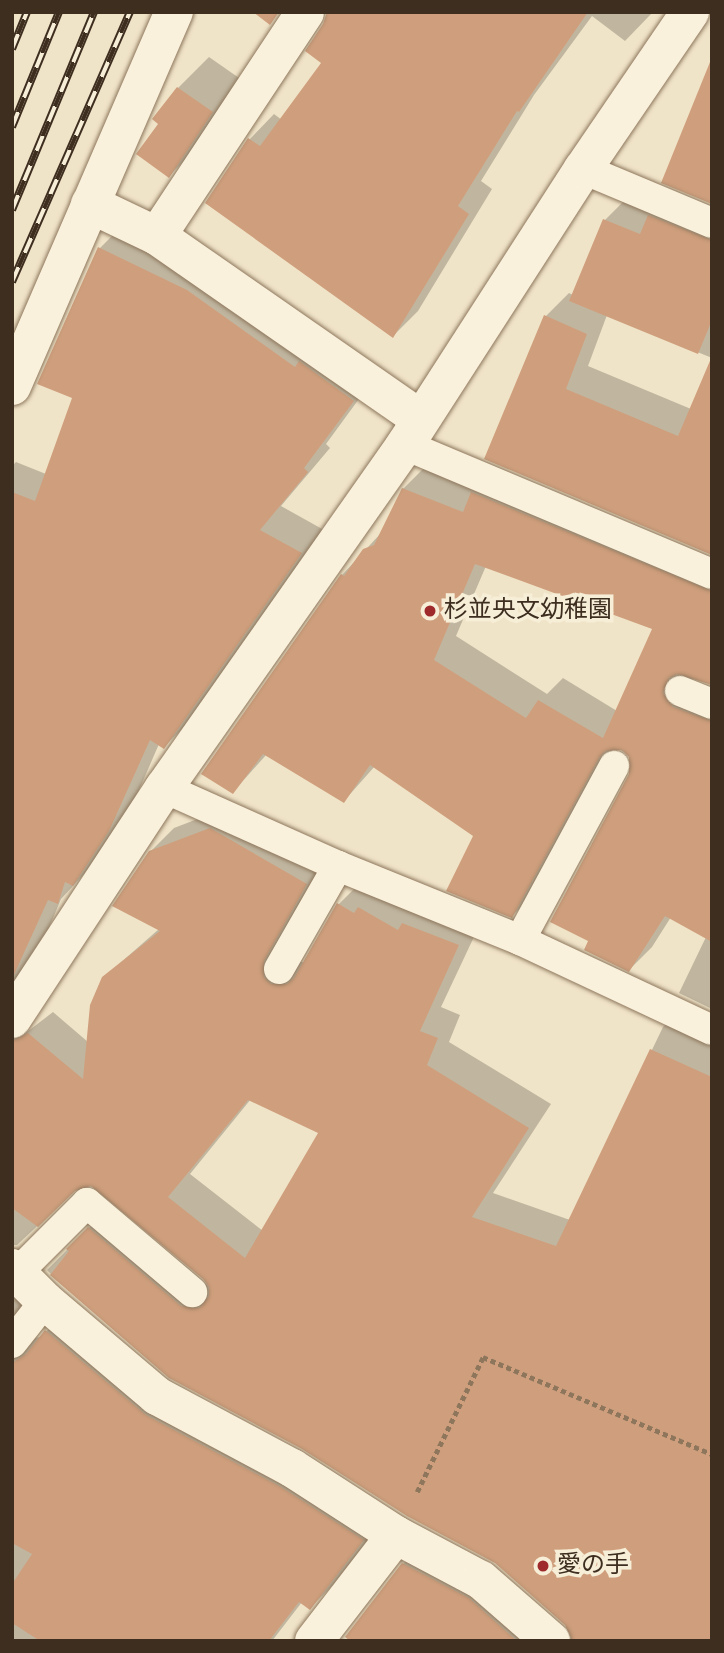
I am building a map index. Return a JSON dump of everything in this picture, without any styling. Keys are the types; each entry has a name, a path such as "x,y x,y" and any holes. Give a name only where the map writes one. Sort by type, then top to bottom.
{"street":[{"path":"12,386 174,12"},
{"path":"157,236 304,12"},
{"path":"12,1020 164,788 412,432 583,169 690,12"},
{"path":"90,204 157,236 412,432"},
{"path":"14,1270 45,1301 157,1396 292,1468 396,1535 481,1580 551,1641"},
{"path":"314,1641 396,1535"}],"lane":[{"path":"583,169 712,223"},
{"path":"412,432 712,574"},
{"path":"680,691 712,704"},
{"path":"520,940 614,766"},
{"path":"164,788 338,866 520,940 712,1030"},
{"path":"279,969 338,866"},
{"path":"14,1270 88,1203 192,1292"},
{"path":"12,1343 45,1301"}],"path":[{"path":"396,1535 483,1357 712,1454"}],"building":[{"path":"253,12 279,12 270,25"},
{"path":"327,12 588,12 519,112 517,111 458,206 469,214 393,338 205,203 248,138 260,146 321,63 305,51 323,24"},
{"path":"712,62 712,204 661,183"},
{"path":"177,87 213,112 169,178 136,154 158,124 152,119"},
{"path":"648,215 712,240 712,320 698,354 569,301 603,219 640,234"},
{"path":"98,247 187,290 295,367 299,361 354,401 304,468 308,472 260,530 302,553 164,749 150,740 109,831 73,886 65,882 58,904 48,900 12,979 12,492 35,501 72,398 37,384"},
{"path":"544,315 587,334 566,389 678,436 712,356 712,555 484,459"},
{"path":"402,488 463,512 471,492 712,591 712,685 677,674 669,678 663,693 673,707 712,721 712,942 665,916 629,972 584,950 588,941 550,922 629,774 629,757 622,750 605,751 599,758 512,918 446,891 473,836 370,765 344,803 263,754 233,794 201,774 341,574 344,576 363,549 374,545","holes":["475,564 652,629 603,738 538,700 526,718 434,660"]},
{"path":"210,828 307,884 264,961 264,977 271,984 287,984 294,978 337,903 354,913 358,907 398,930 402,923 459,945 420,1031 438,1038 427,1065 529,1128 472,1217 556,1246 650,1049 712,1077 712,1641 572,1641 565,1625 495,1563 407,1516 302,1449 169,1378 50,1275 69,1251 66,1249 88,1227 181,1306 199,1308 209,1296 209,1287 203,1279 91,1186 75,1191 38,1227 12,1208 12,1041 28,1033 83,1079 90,1005 102,977 160,931 112,906 149,851","holes":["248,1100 318,1133 245,1258 168,1197"]},
{"path":"45,1330 146,1415 281,1487 364,1540 310,1610 299,1602 269,1641 40,1641 12,1623 12,1584 32,1554 12,1543 12,1363 26,1354"},
{"path":"402,1563 469,1598 517,1641 350,1641 345,1637"}],"railway":[{"path":"12,49 27,12"},
{"path":"12,127 59,12"},
{"path":"12,210 94,12"},
{"path":"12,282 130,12"}],"place":[{"name":"杉並央文幼稚園","path":"430,611"},
{"name":"愛の手","path":"543,1566"}]}
